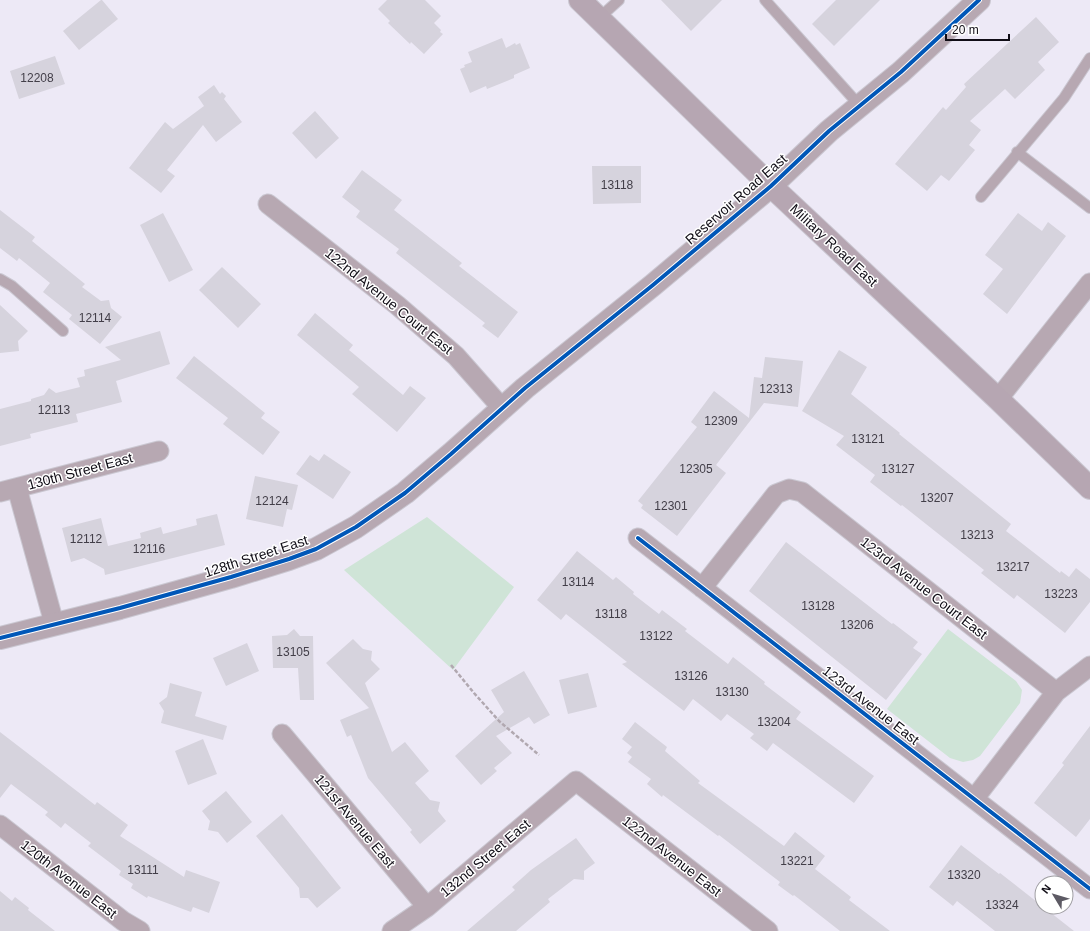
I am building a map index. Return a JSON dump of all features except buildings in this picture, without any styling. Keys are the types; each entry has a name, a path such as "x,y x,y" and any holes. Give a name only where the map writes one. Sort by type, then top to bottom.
{"main road":[{"name":"Military Road East","path":"580,0 770,186 998,399 1090,488"}],"street":[{"name":"Reservoir Road East","path":"502,408 653,285 770,186 830,131 901,72 979,0"},
{"name":"122nd Avenue Court East","path":"268,204 397,305 456,356 502,408"},
{"path":"998,399 1090,283"},
{"name":"128th Street East","path":"0,638 54,623 120,608 231,577 316,549 356,527 405,493 502,408"},
{"name":"130th Street East","path":"9,490 159,451"},
{"name":"123rd Avenue Court East","path":"702,588 776,494 789,489 802,492 1056,692"},
{"path":"9,490 54,623"},
{"name":"123rd Avenue East","path":"638,538 1090,889"},
{"path":"974,799 1056,692 1090,666"},
{"name":"121st Avenue East","path":"282,734 427,907"},
{"name":"132nd Street East","path":"392,931 427,907 576,781"},
{"name":"122nd Avenue East","path":"576,781 768,931"},
{"name":"120th Avenue East","path":"0,825 123,921 140,931"}],"lane":[{"path":"598,18 619,0"},
{"path":"765,0 860,106"},
{"path":"981,197 1017,152 1064,98 1090,58"},
{"path":"1017,152 1090,208"},
{"path":"0,280 12,286 63,331"}],"path":[{"path":"451,665 499,722 539,755"}],"green space":[{"path":"427,517 514,587 453,670 344,570"},
{"path":"948,629 1016,681 1022,690 1020,703 980,756 973,760 963,762 950,758 887,709"}],"cycle path":[{"path":"0,638 120,608 289,559 316,549 356,527 405,493 525,388 653,285 771,186 829,131 901,72 979,0"},
{"path":"638,538 1090,889"}]}
